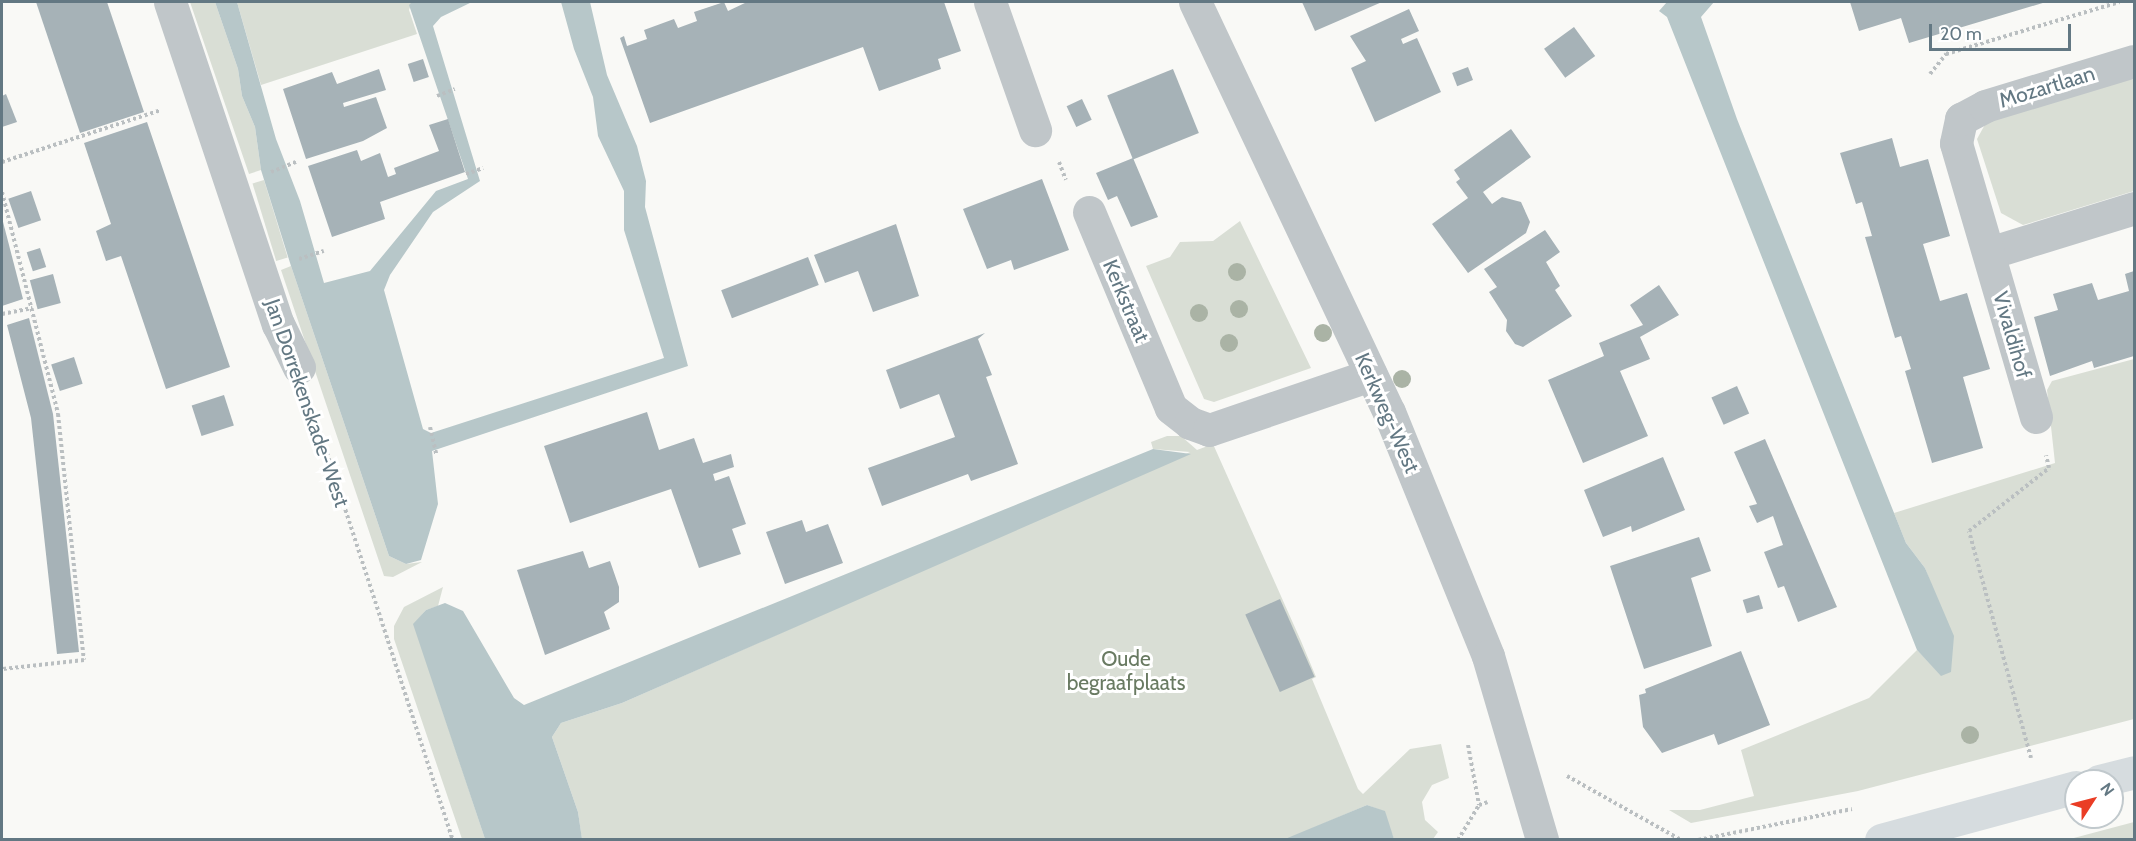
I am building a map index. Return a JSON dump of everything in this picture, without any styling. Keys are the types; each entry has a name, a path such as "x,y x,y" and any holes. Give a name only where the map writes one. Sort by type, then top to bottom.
{"main road":[{"path":"1881,840 2064,790"}],"street":[{"name":"Jan Dorrekenskade-West","path":"170,2 278,324 299,367"},
{"path":"990,2 1035,130"},
{"name":"Kerkweg-West","path":"1195,2 1371,375 1488,656 1542,840"},
{"name":"Mozartlaan","path":"1961,119 1985,106 2134,61"},
{"name":"Vivaldihof","path":"1961,119 1956,143 2036,417"},
{"path":"1989,253 2134,208"},
{"name":"Kerkstraat","path":"1089,212 1171,408 1190,423 1209,430 1371,375"}],"path":[{"path":"1930,74 1946,54 2119,2"},
{"path":"437,96 455,89"},
{"path":"2,162 202,96"},
{"path":"1035,130 1089,212"},
{"path":"263,175 296,162"},
{"path":"466,174 483,168"},
{"path":"2,192 58,414 84,660 2,669"},
{"path":"315,254 324,251"},
{"path":"2,314 32,308"},
{"name":"Jan Dorrekenskade-West","path":"299,367 453,840"},
{"path":"2033,765 1969,531 2049,468 2036,417"},
{"path":"430,427 436,454"},
{"path":"1568,776 1681,840"},
{"path":"1458,840 1479,805"}],"green space":[{"path":"190,2 215,2 238,69 242,96 255,127 261,170 249,174"},
{"path":"237,2 412,2 409,10 417,34 261,85"},
{"path":"2128,77 2134,80 2134,191 2023,225 2001,213 1977,139 1988,119"},
{"path":"264,180 288,257 276,261 253,184"},
{"path":"1240,221 1311,368 1214,402 1204,399 1146,266 1170,257 1180,242 1213,241"},
{"path":"291,266 389,556 406,564 422,562 393,577 384,576 281,270"},
{"path":"2134,359 2134,719 1858,791 1691,823 1669,810 1700,810 1754,796 1741,750 1869,698 1917,650 1941,675 1946,623 1925,568 1906,543 1894,513 2055,463 2047,390 2052,381"},
{"name":"Oude begraafplaats","path":"1167,436 1181,436 1197,450 1213,444 1301,641 1316,677 1312,679 1358,789 1363,794 1410,749 1441,744 1449,778 1432,785 1422,802 1425,820 1438,832 1433,839 1394,839 1383,811 1367,805 1285,840 582,840 578,812 552,737 561,723 622,703 1190,452 1153,449 1151,442"},
{"path":"443,587 438,606 426,610 414,624 485,839 462,839 394,639 394,626 404,607"},
{"path":"2134,822 2134,839 2070,839 2108,829 2124,829 2124,825"}],"shaded area":[{"path":"215,2 237,2 276,139 300,201 324,283 370,271 436,191 468,179 409,5 412,2 472,2 441,17 433,26 480,181 433,212 390,275 384,290 423,429 431,433 664,358 624,230 624,191 598,136 593,97 574,49 561,2 590,2 607,75 637,146 646,181 645,207 688,366 432,451 438,504 421,560 406,564 389,556 291,266 261,170 255,127 242,96 238,69"},
{"path":"1667,2 1714,2 1701,17 1737,119 1906,543 1925,568 1954,636 1951,672 1941,676 1917,650 1667,17 1659,11"},
{"path":"1153,449 1191,454 622,703 561,723 552,737 578,812 582,839 485,839 413,624 426,610 445,603 463,611 514,698 524,705"},
{"path":"1367,805 1385,811 1394,839 1285,839"}],"building":[{"path":"36,2 107,2 144,112 80,133"},
{"path":"724,2 728,11 747,2 944,2 961,51 938,59 941,69 879,91 863,47 650,123 620,38 624,36 627,46 647,39 644,30 674,19 678,28 697,21 694,12"},
{"path":"1302,2 1382,2 1315,31"},
{"path":"1850,2 2046,2 1909,43 1901,18 1859,31"},
{"path":"1409,9 1419,31 1401,39 1403,44 1417,38 1441,92 1375,122 1351,68 1366,61 1350,36"},
{"path":"1574,27 1595,56 1565,78 1544,49"},
{"path":"423,59 429,77 414,82 408,64"},
{"path":"1468,67 1473,80 1457,86 1452,73"},
{"path":"379,69 386,90 343,103 344,107 376,97 387,128 363,141 306,159 283,89 332,72 337,84"},
{"path":"1173,69 1199,133 1133,160 1107,96"},
{"path":"6,94 17,122 2,127 2,96"},
{"path":"1082,99 1092,120 1076,127 1067,106"},
{"path":"448,119 465,172 380,202 385,219 332,237 308,166 357,150 361,161 380,153 388,177 396,174 394,168 439,151 429,125"},
{"path":"147,122 230,367 166,389 121,256 106,261 96,231 111,224 84,143"},
{"path":"1511,129 1531,157 1483,192 1492,204 1502,197 1521,202 1530,222 1526,233 1468,273 1432,224 1468,198 1456,182 1460,179 1454,170"},
{"path":"1892,138 1900,167 1928,159 1950,236 1923,244 1940,301 1967,293 1990,369 1963,377 1983,448 1932,463 1905,371 1911,369 1901,336 1895,338 1865,237 1872,236 1862,202 1856,204 1840,153"},
{"path":"1133,158 1158,217 1131,227 1117,196 1108,200 1096,173"},
{"path":"1042,179 1069,250 1014,270 1011,260 987,269 963,209"},
{"path":"31,191 41,220 18,228 8,199"},
{"path":"2,218 23,299 2,306"},
{"path":"896,224 919,296 873,312 858,271 825,283 814,255"},
{"path":"1545,230 1560,252 1546,262 1560,286 1555,290 1572,316 1523,347 1515,344 1506,331 1507,320 1489,292 1497,287 1484,269"},
{"path":"40,248 46,267 33,271 27,252"},
{"path":"808,257 819,285 732,318 721,290"},
{"path":"2134,271 2134,356 2094,368 2092,361 2050,376 2034,317 2058,310 2053,294 2092,283 2098,300 2129,291 2125,274"},
{"path":"53,274 61,303 38,309 30,280"},
{"path":"1659,285 1679,315 1640,337 1650,359 1620,371 1648,436 1583,463 1548,380 1604,356 1599,343 1643,325 1630,305"},
{"path":"29,318 53,414 79,652 57,654 31,418 7,325"},
{"path":"985,333 978,339 992,375 986,377 1018,464 971,481 968,474 882,506 868,468 955,437 939,394 900,409 886,370"},
{"path":"74,357 83,384 60,391 51,364"},
{"path":"1737,386 1749,413 1724,425 1711,397"},
{"path":"224,395 234,425 202,436 192,406"},
{"path":"647,412 659,450 694,438 703,463 731,454 734,467 713,474 715,481 729,476 746,524 732,529 741,554 699,568 671,489 570,523 544,446"},
{"path":"1765,439 1837,607 1798,622 1784,586 1778,588 1764,552 1783,545 1773,516 1757,523 1749,506 1757,504 1734,452"},
{"path":"1663,457 1685,510 1632,532 1631,526 1603,537 1584,490"},
{"path":"802,520 806,532 828,524 843,563 785,584 766,532"},
{"path":"1699,537 1711,571 1691,578 1712,646 1644,669 1610,566"},
{"path":"583,551 589,568 610,561 619,587 619,602 604,612 610,629 545,655 517,570"},
{"path":"1759,595 1763,608 1747,613 1743,600"},
{"path":"1280,599 1315,677 1280,692 1245,614"},
{"path":"1741,651 1770,725 1718,745 1714,734 1662,753 1643,727 1639,695 1646,693 1645,689"}]}
